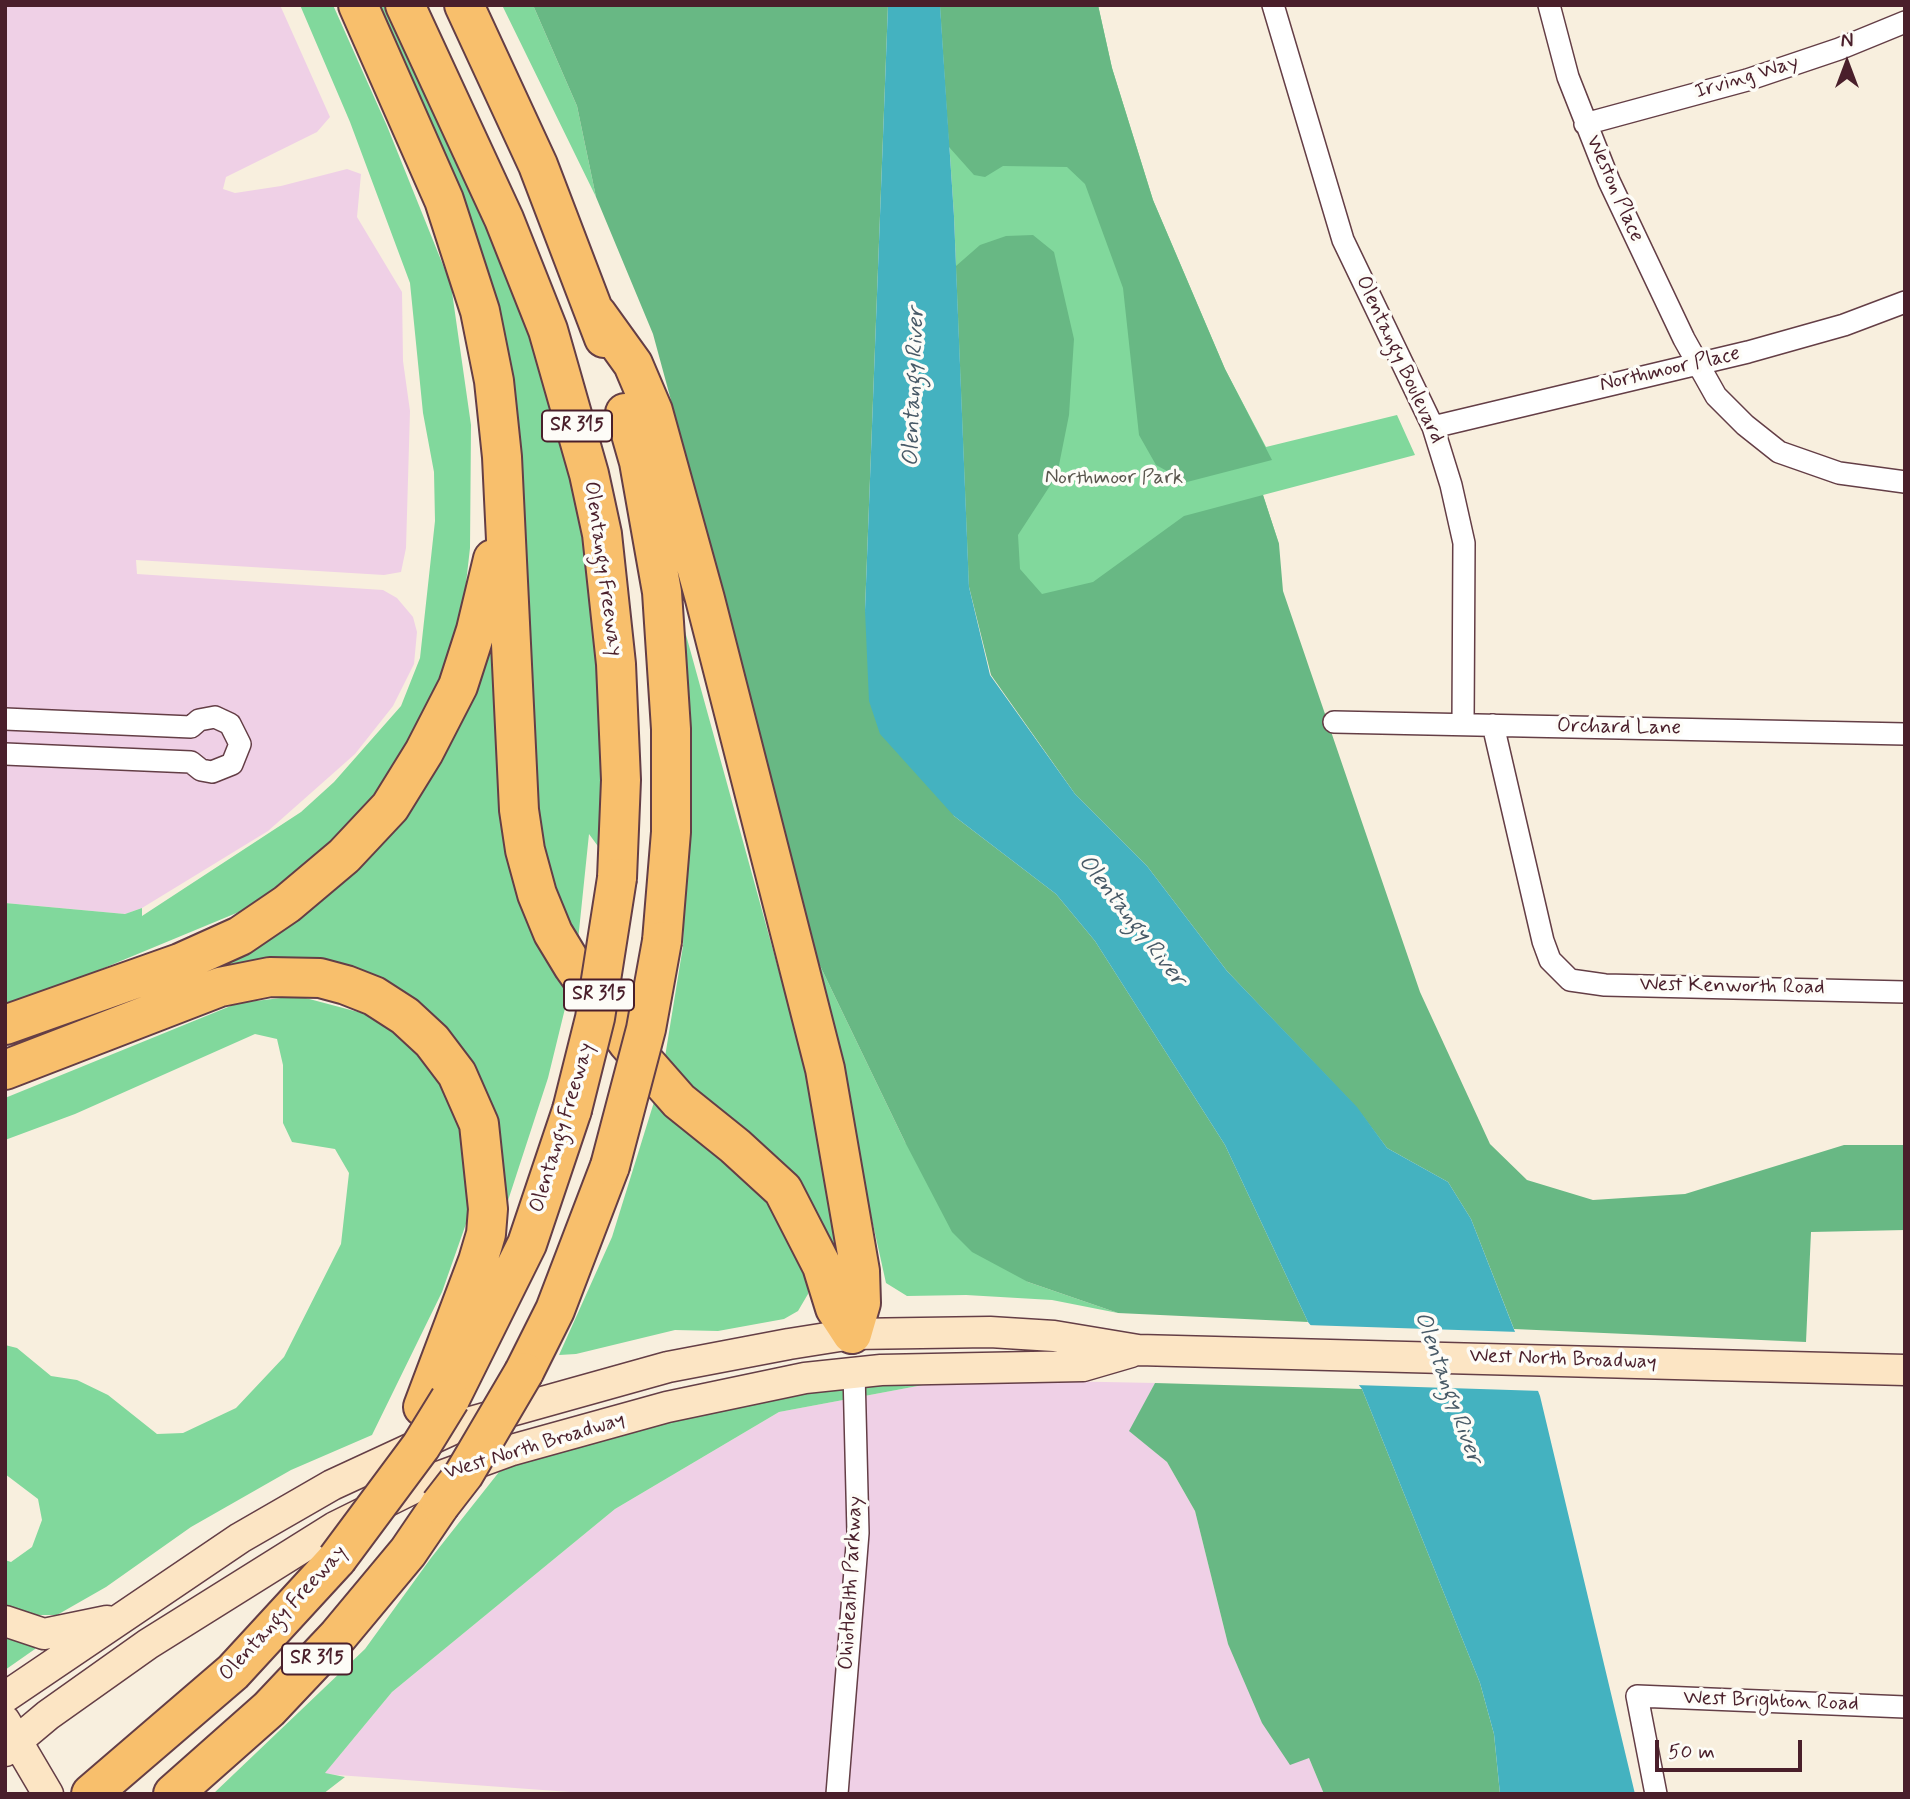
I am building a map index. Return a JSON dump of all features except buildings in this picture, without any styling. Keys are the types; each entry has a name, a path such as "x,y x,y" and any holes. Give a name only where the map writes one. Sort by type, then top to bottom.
{"highway":[{"path":"358,5 443,200 480,311 494,381 502,457 519,810 528,861 549,924 573,966 628,1044 679,1101 735,1146 783,1190 822,1266 835,1308 852,1334"},
{"name":"Olentangy Freeway","path":"91,1794 233,1672 337,1559 421,1446 437,1403 527,1244 572,1110 596,1018 617,878 621,780 616,664 601,534 589,474 548,330 514,244 405,5"},
{"name":"SR 315","path":"173,1794 269,1709 338,1636 408,1552 464,1474 524,1372 555,1310 610,1166 646,1029 662,941 671,832 671,729 662,592 639,462 597,314 538,165 464,5"},
{"path":"597,314 633,364 653,411 705,600 825,1069 860,1271 861,1303 852,1334"},
{"path":"5,1025 169,967 240,936 287,904 344,856 390,807 424,752 458,686 476,630 503,516"},
{"path":"5,1070 220,987 270,977 320,978 346,985 374,996 405,1016 432,1041 457,1074 479,1124 488,1209 486,1234 437,1403"}],"main road":[{"name":"West North Broadway","path":"5,1697 240,1538 332,1485 464,1424 668,1367 852,1334 990,1332 1054,1336 1138,1350 1905,1370"},
{"path":"852,1334 854,1372"},
{"name":"West North Broadway","path":"9,1738 224,1594 335,1527 430,1479 512,1450 667,1407 751,1388 854,1372 1083,1366 1138,1350"},
{"path":"5,1621 44,1634 117,1619"},
{"path":"9,1738 48,1794"}],"street":[{"name":"Olentangy Boulevard","path":"1273,5 1343,240 1433,427 1451,485 1464,543 1463,724"},
{"name":"Weston Place","path":"1549,5 1568,77 1585,124 1698,365 1716,396 1745,425 1779,452 1839,473 1905,482"},
{"name":"Irving Way","path":"1585,124 1747,80 1839,50 1905,22"},
{"name":"Northmoor Place","path":"1433,427 1698,365 1844,325 1905,302"},
{"path":"5,719 191,727 199,720 215,717 230,724 240,744 232,764 212,772 201,770 191,762 5,754"},
{"name":"Orchard Lane","path":"1334,722 1905,734"},
{"name":"West Kenworth Road","path":"1493,725 1543,941 1550,960 1561,974 1582,984 1905,992"},
{"name":"OhioHealth Parkway","path":"837,1794 858,1533 854,1372"},
{"name":"West Brighton Road","path":"1656,1794 1637,1696 1905,1707"}],"shaded area":[{"path":"5,5 280,5 330,117 317,132 226,177 223,189 235,193 281,186 347,169 361,174 357,217 402,292 403,361 410,411 406,548 401,572 384,575 136,560 137,574 383,590 397,598 413,617 417,632 414,664 393,706 355,754 268,831 142,908 125,914 5,903"},
{"path":"955,1379 1155,1383 1130,1431 1167,1462 1195,1511 1228,1644 1309,1758 1324,1794 597,1794 324,1774 392,1692 615,1509 779,1412"}],"green space":[{"path":"300,5 333,5 387,126 451,285 471,425 470,548 464,601 451,653 428,712 368,810 263,902 5,1009 5,903 125,914 142,908 142,916 301,812 334,782 401,706 420,658 435,521 434,472 423,413 410,283 350,122"},
{"path":"377,5 387,5 482,212 541,368 572,484 591,573 603,750 600,849 589,834 577,950 541,858 527,695 527,547 516,433"},
{"path":"502,5 533,5 577,106 596,197"},
{"path":"533,5 888,5 865,610 954,816 1056,894 1095,941 1225,1145 1308,1322 1118,1313 1028,1282 972,1252 952,1232 905,1142 812,949 722,588 653,334 596,197 577,106"},
{"name":"Northmoor Park","path":"940,5 1098,5 1112,68 1153,200 1225,369 1266,447 1397,415 1415,455 1263,495 1279,544 1258,697 969,586 954,216"},
{"path":"940,5 1098,5 1112,68 1153,200 1225,369 1272,460 1187,482 1156,465 1139,435 1123,288 1085,184 1067,167 1003,166 985,177 974,175 949,147"},
{"path":"1033,235 1054,252 1074,339 1069,415 1057,475 1018,535 1020,569 1042,594 1093,582 1184,516 1263,495 1279,544 1283,591 1420,992 1490,1144 1527,1180 1593,1200 1685,1194 1844,1145 1905,1145 1905,1230 1811,1232 1806,1342 1514,1329 1471,1219 1448,1182 1387,1148 1356,1107 1227,971 1147,866 1075,794 991,675 969,587 956,266 980,245 1006,236"},
{"path":"493,607 503,706 570,988 548,1078 501,1222 412,1005 200,981 197,969 312,901"},
{"path":"683,624 808,1077 839,1210 840,1278 831,1242 798,1183 664,1063 683,946 691,719"},
{"path":"812,949 905,1142 1028,1282 1118,1313 1052,1300 966,1295 907,1296 886,1283"},
{"path":"298,996 377,1017 409,1041 456,1104 473,1176 468,1218 442,1292 372,1435 291,1470 191,1527 106,1587 57,1615 21,1615 5,1608 5,1560 11,1562 32,1547 42,1520 38,1499 5,1474 5,1345 17,1348 51,1376 77,1380 108,1395 157,1434 183,1433 236,1408 284,1357 341,1244 349,1173 335,1149 292,1142 283,1123 283,1065 277,1039 255,1034 75,1114 5,1140 5,1098 238,1003"},
{"path":"654,1102 716,1152 776,1209 809,1278 808,1294 798,1311 784,1319 718,1331 675,1330 576,1354 559,1355 612,1237"},
{"path":"955,1379 779,1412 615,1509 392,1692 325,1773 345,1777 323,1794 213,1794 365,1649 431,1558 499,1472 556,1449 651,1423 846,1385"},
{"path":"1155,1383 1362,1389 1480,1683 1494,1734 1500,1794 1324,1794 1309,1758 1290,1765 1262,1723 1228,1644 1195,1511 1167,1462 1129,1431"},
{"path":"5,1630 36,1641 35,1649 5,1670"}],"water":[{"name":"Olentangy River","path":"888,5 940,5 954,216 969,587 990,675 1075,794 1147,866 1227,971 1357,1107 1387,1148 1448,1182 1471,1219 1540,1396 1635,1794 1500,1794 1494,1734 1480,1683 1362,1389 1308,1322 1225,1145 1095,941 1056,894 954,816 880,734 869,701 865,610"}],"pier":[{"path":"1306,1325 1519,1332 1542,1391 1355,1385"}]}
